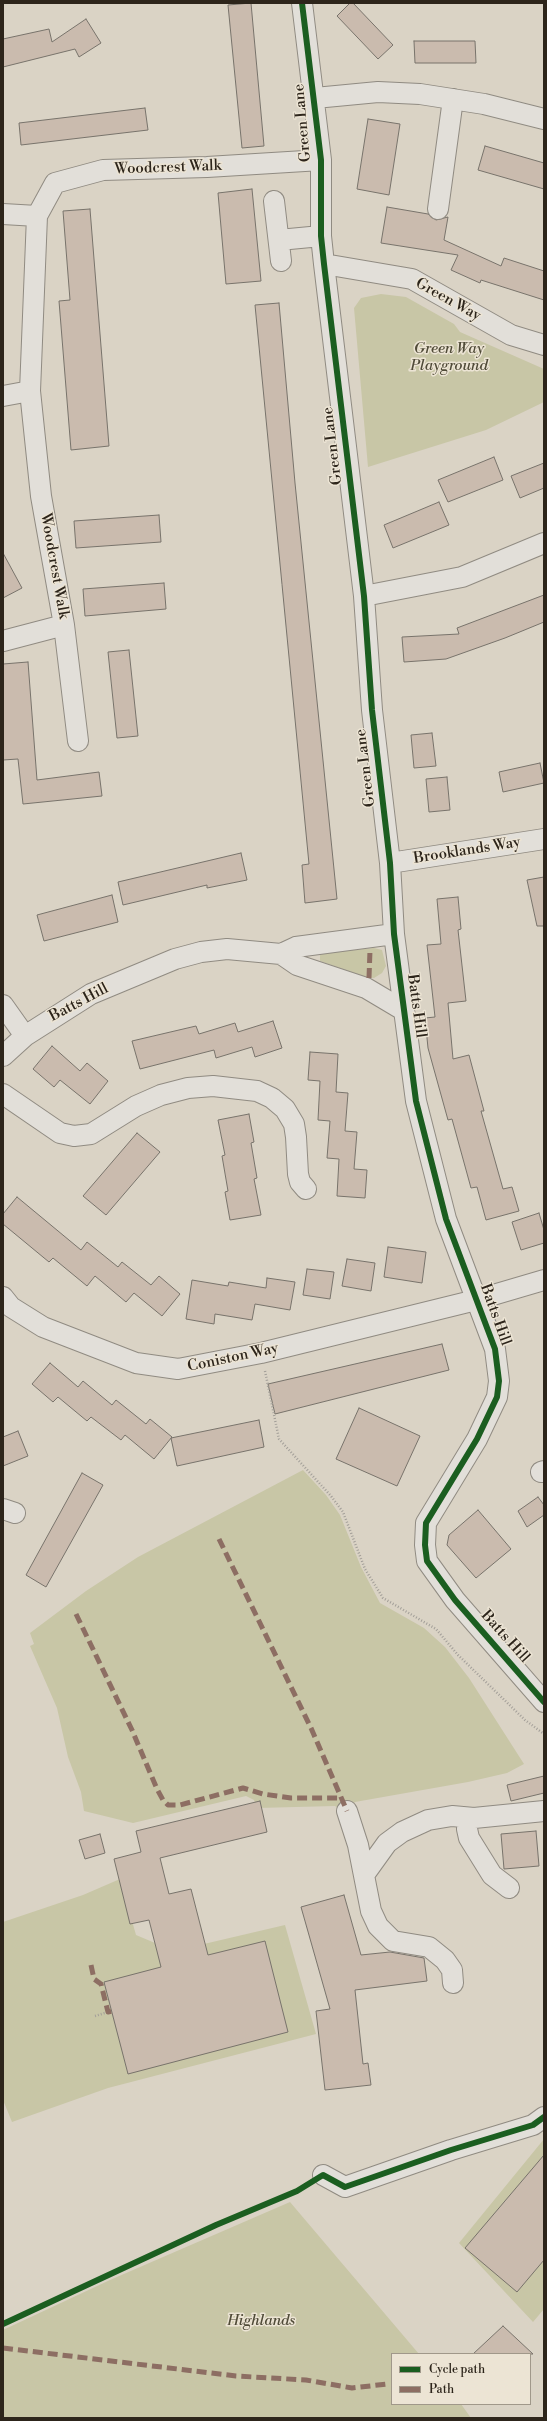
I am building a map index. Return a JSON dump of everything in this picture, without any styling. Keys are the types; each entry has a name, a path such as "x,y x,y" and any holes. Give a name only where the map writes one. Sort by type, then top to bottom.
{"street":[{"name":"Green Lane","path":"302,3 315,98 321,160 321,236 364,596 372,710 390,863 391,886"},
{"path":"315,98 378,92 453,99 510,109 544,119"},
{"path":"438,209 453,99"},
{"name":"Woodcrest Walk","path":"78,741 64,625 41,496 30,392 37,216 54,182 103,170 207,167 321,160"},
{"path":"274,201 281,262"},
{"path":"3,214 37,216"},
{"path":"279,240 321,236"},
{"name":"Green Way","path":"324,264 412,279 511,335 544,345"},
{"path":"3,396 30,392"},
{"path":"364,596 462,577 544,543"},
{"path":"3,642 64,625"},
{"name":"Brooklands Way","path":"390,863 544,839"},
{"name":"Batts Hill","path":"391,886 394,934 416,1101 435,1182 476,1300 495,1349 499,1381 497,1397 477,1439 426,1523 425,1544 427,1561 455,1600 544,1702"},
{"name":"Batts Hill","path":"281,954 296,947 394,934"},
{"name":"Batts Hill","path":"3,1056 25,1036 91,994 175,959 201,952 227,949 281,954 297,965 366,988 403,1010"},
{"path":"3,1005 25,1036"},
{"path":"3,1094 60,1133 74,1136 91,1134 136,1106 161,1095 188,1088 213,1086 257,1091 272,1098 284,1109 294,1124 298,1174 300,1182 306,1189"},
{"name":"Coniston Way","path":"3,1297 11,1307 43,1327 136,1363 178,1369 261,1353 476,1300 544,1280"},
{"path":"347,1811 358,1845 372,1911 383,1932 393,1941 429,1947 445,1960 452,1970 453,1983"},
{"path":"364,1875 387,1843 402,1832 428,1820 452,1816 474,1818 544,1811"},
{"path":"474,1818 468,1821 467,1829 469,1838 492,1875 509,1888"},
{"path":"323,2175 345,2186 451,2150 533,2125 544,2117"}],"path":[{"path":"261,1353 279,1439 331,1496 343,1512 365,1568 383,1598 436,1629 463,1661 525,1720 544,1734"},
{"path":"95,2016 108,2012"}],"green space":[{"name":"Green Way Playground","path":"381,294 406,297 454,324 460,332 544,369 544,402 486,430 368,467 354,308 361,298"},
{"path":"374,948 382,950 386,966 382,973 374,978 365,977 320,961 320,953"},
{"path":"303,1470 326,1495 340,1515 361,1567 380,1603 424,1628 445,1647 469,1678 524,1764 507,1773 468,1782 355,1802 350,1809 343,1812 335,1806 257,1808 254,1800 246,1796 133,1823 84,1811 81,1792 68,1757 57,1708 30,1646 34,1644 30,1633 86,1591 138,1557"},
{"path":"120,1879 136,1935 174,1951 285,1925 316,2034 108,2088 12,2122 3,2100 3,1922 83,1895"},
{"path":"544,2139 544,2309 533,2322 459,2243"},
{"name":"Highlands","path":"290,2202 418,2353 391,2353 391,2405 462,2405 471,2418 3,2418 3,2330 110,2280"}],"building":[{"path":"251,3 264,146 242,148 228,5"},
{"path":"350,3 353,3 393,45 378,59 337,16"},
{"path":"86,19 101,43 79,57 75,49 3,67 3,39 49,29 52,42"},
{"path":"414,41 475,41 476,63 415,63"},
{"path":"145,108 148,130 21,145 19,123"},
{"path":"368,119 400,124 389,195 357,189"},
{"path":"485,146 544,163 544,189 478,170"},
{"path":"252,189 261,281 226,284 218,193"},
{"path":"387,207 428,214 436,220 448,217 444,240 501,266 504,258 544,271 544,300 481,280 480,283 451,270 458,255 381,243"},
{"path":"90,209 109,446 71,450 59,301 70,300 63,211"},
{"path":"279,303 295,483 337,899 305,903 302,865 309,864 255,305"},
{"path":"494,457 503,480 448,502 438,480"},
{"path":"544,463 544,488 520,498 511,476"},
{"path":"439,502 449,525 393,548 384,525"},
{"path":"159,515 161,542 76,548 74,521"},
{"path":"3,553 22,588 3,598"},
{"path":"164,583 166,609 85,616 83,589"},
{"path":"544,595 544,622 446,659 404,662 402,637 459,634 457,628"},
{"path":"129,650 138,736 117,738 108,652"},
{"path":"28,662 37,780 99,772 102,796 23,804 18,759 3,760 3,664"},
{"path":"432,733 436,766 414,768 411,735"},
{"path":"540,763 544,783 503,792 499,772"},
{"path":"447,777 450,810 429,812 426,779"},
{"path":"241,853 247,880 207,888 207,885 123,905 118,882"},
{"path":"544,877 544,926 537,926 527,880"},
{"path":"112,895 118,922 44,941 37,915"},
{"path":"458,897 461,929 458,930 466,1001 448,1003 453,1059 469,1055 484,1111 481,1111 503,1189 512,1187 519,1211 486,1220 477,1187 471,1188 452,1119 448,1120 428,1048 425,1018 435,1017 427,945 441,944 437,899"},
{"path":"273,1021 282,1048 255,1057 252,1047 216,1058 214,1050 140,1069 132,1041 196,1026 199,1034 235,1023 238,1032"},
{"path":"52,1046 80,1071 87,1063 108,1081 90,1104 60,1080 54,1087 33,1069"},
{"path":"310,1052 338,1054 336,1092 348,1093 345,1131 357,1132 354,1169 367,1170 365,1198 337,1196 339,1159 327,1158 330,1121 318,1120 320,1081 308,1080"},
{"path":"249,1114 254,1142 251,1143 257,1178 254,1179 261,1215 230,1220 225,1192 228,1191 222,1156 225,1155 218,1120"},
{"path":"137,1133 160,1152 106,1215 83,1196"},
{"path":"17,1197 81,1250 87,1242 118,1267 122,1262 151,1285 159,1276 180,1294 162,1316 134,1293 126,1302 95,1276 87,1286 53,1258 49,1262 3,1224 3,1214"},
{"path":"539,1213 544,1230 544,1243 521,1250 512,1222"},
{"path":"388,1247 426,1252 422,1283 384,1277"},
{"path":"347,1259 375,1263 371,1291 342,1286"},
{"path":"307,1269 334,1272 330,1299 303,1295"},
{"path":"267,1278 295,1282 290,1310 255,1304 252,1320 215,1314 214,1324 186,1319 192,1280 228,1286 229,1282 266,1288"},
{"path":"442,1344 449,1370 275,1414 268,1384"},
{"path":"50,1363 78,1387 83,1381 112,1405 116,1400 146,1424 150,1419 172,1437 154,1459 125,1435 121,1440 91,1417 87,1421 58,1397 53,1402 32,1384"},
{"path":"359,1408 420,1436 397,1486 336,1459"},
{"path":"259,1420 264,1447 177,1466 171,1438"},
{"path":"18,1431 28,1456 3,1466 3,1437"},
{"path":"82,1473 103,1485 46,1587 26,1575"},
{"path":"538,1497 544,1505 544,1515 527,1527 518,1511"},
{"path":"478,1510 511,1549 476,1578 447,1545 449,1535"},
{"path":"544,1776 544,1793 511,1801 507,1785"},
{"path":"260,1801 267,1832 160,1858 169,1894 191,1889 208,1955 265,1941 288,2032 128,2074 104,1982 161,1967 149,1920 130,1924 114,1859 141,1852 136,1831"},
{"path":"536,1831 539,1866 504,1869 501,1834"},
{"path":"100,1834 105,1853 85,1859 79,1840"},
{"path":"344,1895 361,1955 390,1952 424,1958 427,1981 355,1990 363,2064 368,2063 371,2085 325,2090 316,2011 330,2009 301,1907"},
{"path":"544,2155 544,2260 517,2292 465,2248"},
{"path":"503,2326 533,2354 531,2353 474,2353"}],"marked path":[{"path":"369,978 370,950"},
{"path":"219,1539 311,1728 347,1811"},
{"path":"76,1614 132,1730 157,1789 163,1800 168,1805 180,1805 243,1788 263,1794 291,1798 342,1798"},
{"path":"91,1965 94,1979 101,1984 108,2012 112,2011"},
{"path":"3,2348 236,2376 306,2380 352,2388 387,2384"}],"cycle path":[{"path":"302,3 321,160 321,236 364,596 372,710 390,863 394,934 416,1101 446,1219 495,1349 499,1381 497,1397 477,1439 426,1523 425,1545 427,1561 455,1600 544,1702"},
{"path":"3,2324 216,2225 297,2191 323,2175 345,2187 451,2150 533,2125 544,2117"}]}
